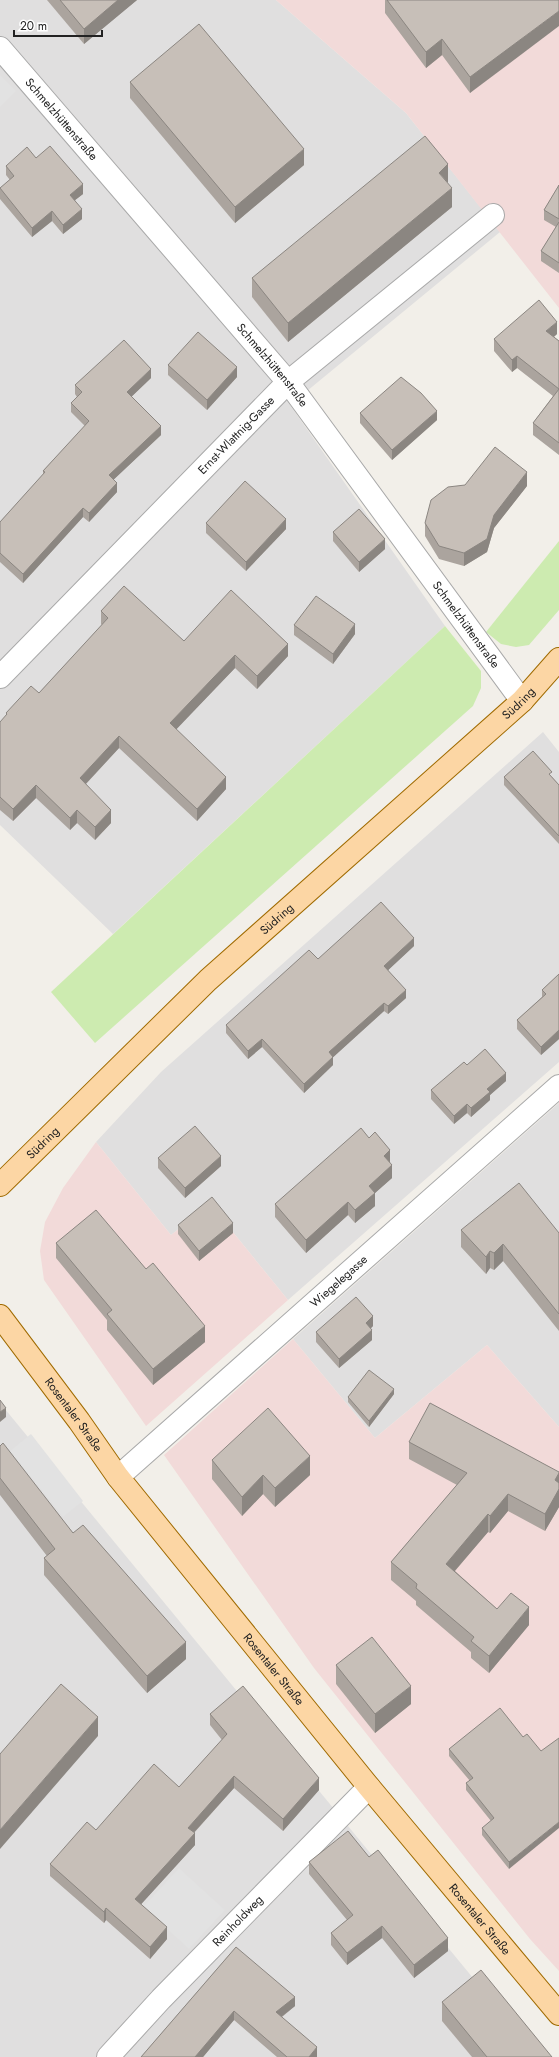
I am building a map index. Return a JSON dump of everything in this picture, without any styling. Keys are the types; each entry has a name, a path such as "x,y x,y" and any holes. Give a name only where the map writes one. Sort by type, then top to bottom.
{"main road":[{"name":"Südring","path":"0,1185 208,980 522,701 559,658"},
{"name":"Rosentaler Straße","path":"0,1316 79,1421 118,1477 370,1787 559,2014"}],"street":[{"name":"Schmelzhüttenstraße","path":"0,48 288,382 522,701"},
{"name":"Ernst-Wlattnig-Gasse","path":"0,677 288,382 493,215"},
{"name":"Wiegelegasse","path":"118,1477 559,1086"},
{"name":"Reinholdweg","path":"108,2057 161,1999 370,1787"}],"shaded area":[{"path":"0,0 276,0 406,113 500,232 290,405 445,626 113,934 0,825"},
{"path":"276,0 559,0 559,308 406,113"},
{"path":"0,75 16,91 0,107"},
{"path":"543,732 559,752 559,1062 288,1300 210,1204 171,1235 96,1142 161,1072"},
{"path":"559,1103 559,1427 487,1345 375,1438 293,1339"},
{"path":"96,1142 171,1235 210,1204 288,1300 146,1426 44,1280 40,1251 45,1222 63,1188"},
{"path":"293,1339 375,1438 487,1345 559,1427 559,1971 530,1939 314,1668 164,1455"},
{"path":"0,1403 538,2057 0,2057"},
{"path":"31,1434 83,1501 63,1517 10,1451"},
{"path":"179,1868 225,1910 189,1949 143,1907"}],"green space":[{"path":"559,541 559,610 529,645 516,647 501,644 486,632"},
{"path":"445,626 481,671 481,688 473,706 95,1043 51,992"}],"building":[{"path":"60,0 118,0 84,29"},
{"path":"387,0 559,0 559,11 470,77 442,39 426,52"},
{"path":"199,24 304,149 235,207 130,82"},
{"path":"425,136 448,164 439,173 452,188 288,323 252,278"},
{"path":"50,146 83,184 70,195 82,209 63,225 52,211 32,228 0,188 14,176 6,166 27,147 36,158"},
{"path":"559,185 559,219 544,210"},
{"path":"559,222 559,263 541,251"},
{"path":"539,300 557,322 546,331 559,341 559,389 517,356 512,360 494,339"},
{"path":"198,332 237,367 207,400 168,365"},
{"path":"124,340 151,369 127,392 161,426 109,475 117,483 89,513 83,508 23,574 0,553 0,522 45,472 43,471 89,421 71,403 82,392 75,385"},
{"path":"401,377 421,393 437,411 392,450 360,413"},
{"path":"559,389 559,443 533,423"},
{"path":"495,447 527,472 494,515 487,539 464,553 439,546 425,523 431,500 448,487 465,485"},
{"path":"245,481 286,519 246,562 206,523"},
{"path":"359,509 385,539 359,562 333,532"},
{"path":"124,586 184,641 231,590 288,644 257,676 235,655 170,723 226,777 197,809 119,736 80,778 111,810 95,827 77,810 70,818 36,785 13,809 0,797 0,722 7,714 6,713 31,686 39,693 108,618 101,611"},
{"path":"316,596 355,624 333,654 294,625"},
{"path":"533,751 552,772 549,774 559,785 559,836 504,777"},
{"path":"381,902 414,938 384,966 406,990 388,1006 384,1003 329,1052 333,1057 304,1084 262,1039 248,1051 226,1025 309,950 318,959"},
{"path":"559,974 559,1030 541,1047 517,1020 546,994 542,990"},
{"path":"485,1049 506,1073 487,1089 490,1092 471,1108 467,1104 454,1116 431,1090 464,1062 467,1065"},
{"path":"195,1126 221,1156 185,1188 158,1158"},
{"path":"361,1128 369,1138 375,1132 390,1150 384,1156 392,1165 369,1186 375,1193 355,1210 348,1202 306,1240 275,1204"},
{"path":"519,1183 559,1233 559,1314 503,1244 494,1253 490,1251 486,1257 461,1230"},
{"path":"212,1197 233,1223 199,1251 178,1225"},
{"path":"96,1210 146,1269 153,1263 205,1326 153,1369 107,1314 112,1310 56,1243"},
{"path":"356,1297 373,1316 366,1323 372,1330 339,1359 316,1332"},
{"path":"369,1370 394,1389 369,1421 348,1397"},
{"path":"0,1400 6,1408 0,1412"},
{"path":"430,1403 559,1472 555,1480 559,1483 559,1489 545,1514 508,1494 490,1516 488,1514 446,1564 497,1609 511,1593 529,1607 489,1656 471,1641 474,1637 416,1588 417,1584 391,1562 467,1473 409,1442"},
{"path":"268,1408 310,1456 275,1488 263,1475 242,1497 212,1460"},
{"path":"3,1443 73,1533 83,1525 186,1642 147,1676 44,1558 55,1549 0,1478 0,1446"},
{"path":"372,1637 411,1686 375,1714 336,1665"},
{"path":"61,1684 98,1717 0,1830 0,1754"},
{"path":"243,1686 319,1778 283,1819 234,1776 188,1828 195,1833 135,1899 167,1927 150,1947 106,1908 104,1912 50,1864 87,1822 96,1830 154,1764 179,1787 227,1734 210,1714"},
{"path":"500,1708 523,1737 527,1734 541,1751 559,1738 559,1822 509,1862 482,1828 494,1818 466,1783 473,1778 449,1749"},
{"path":"348,1831 369,1857 378,1850 448,1938 414,1965 382,1926 347,1953 331,1933 353,1915 309,1862"},
{"path":"236,1947 295,1997 276,2012 317,2047 309,2057 287,2057 234,2011 195,2057 141,2057"},
{"path":"481,1970 552,2057 487,2057 442,2002"}]}
